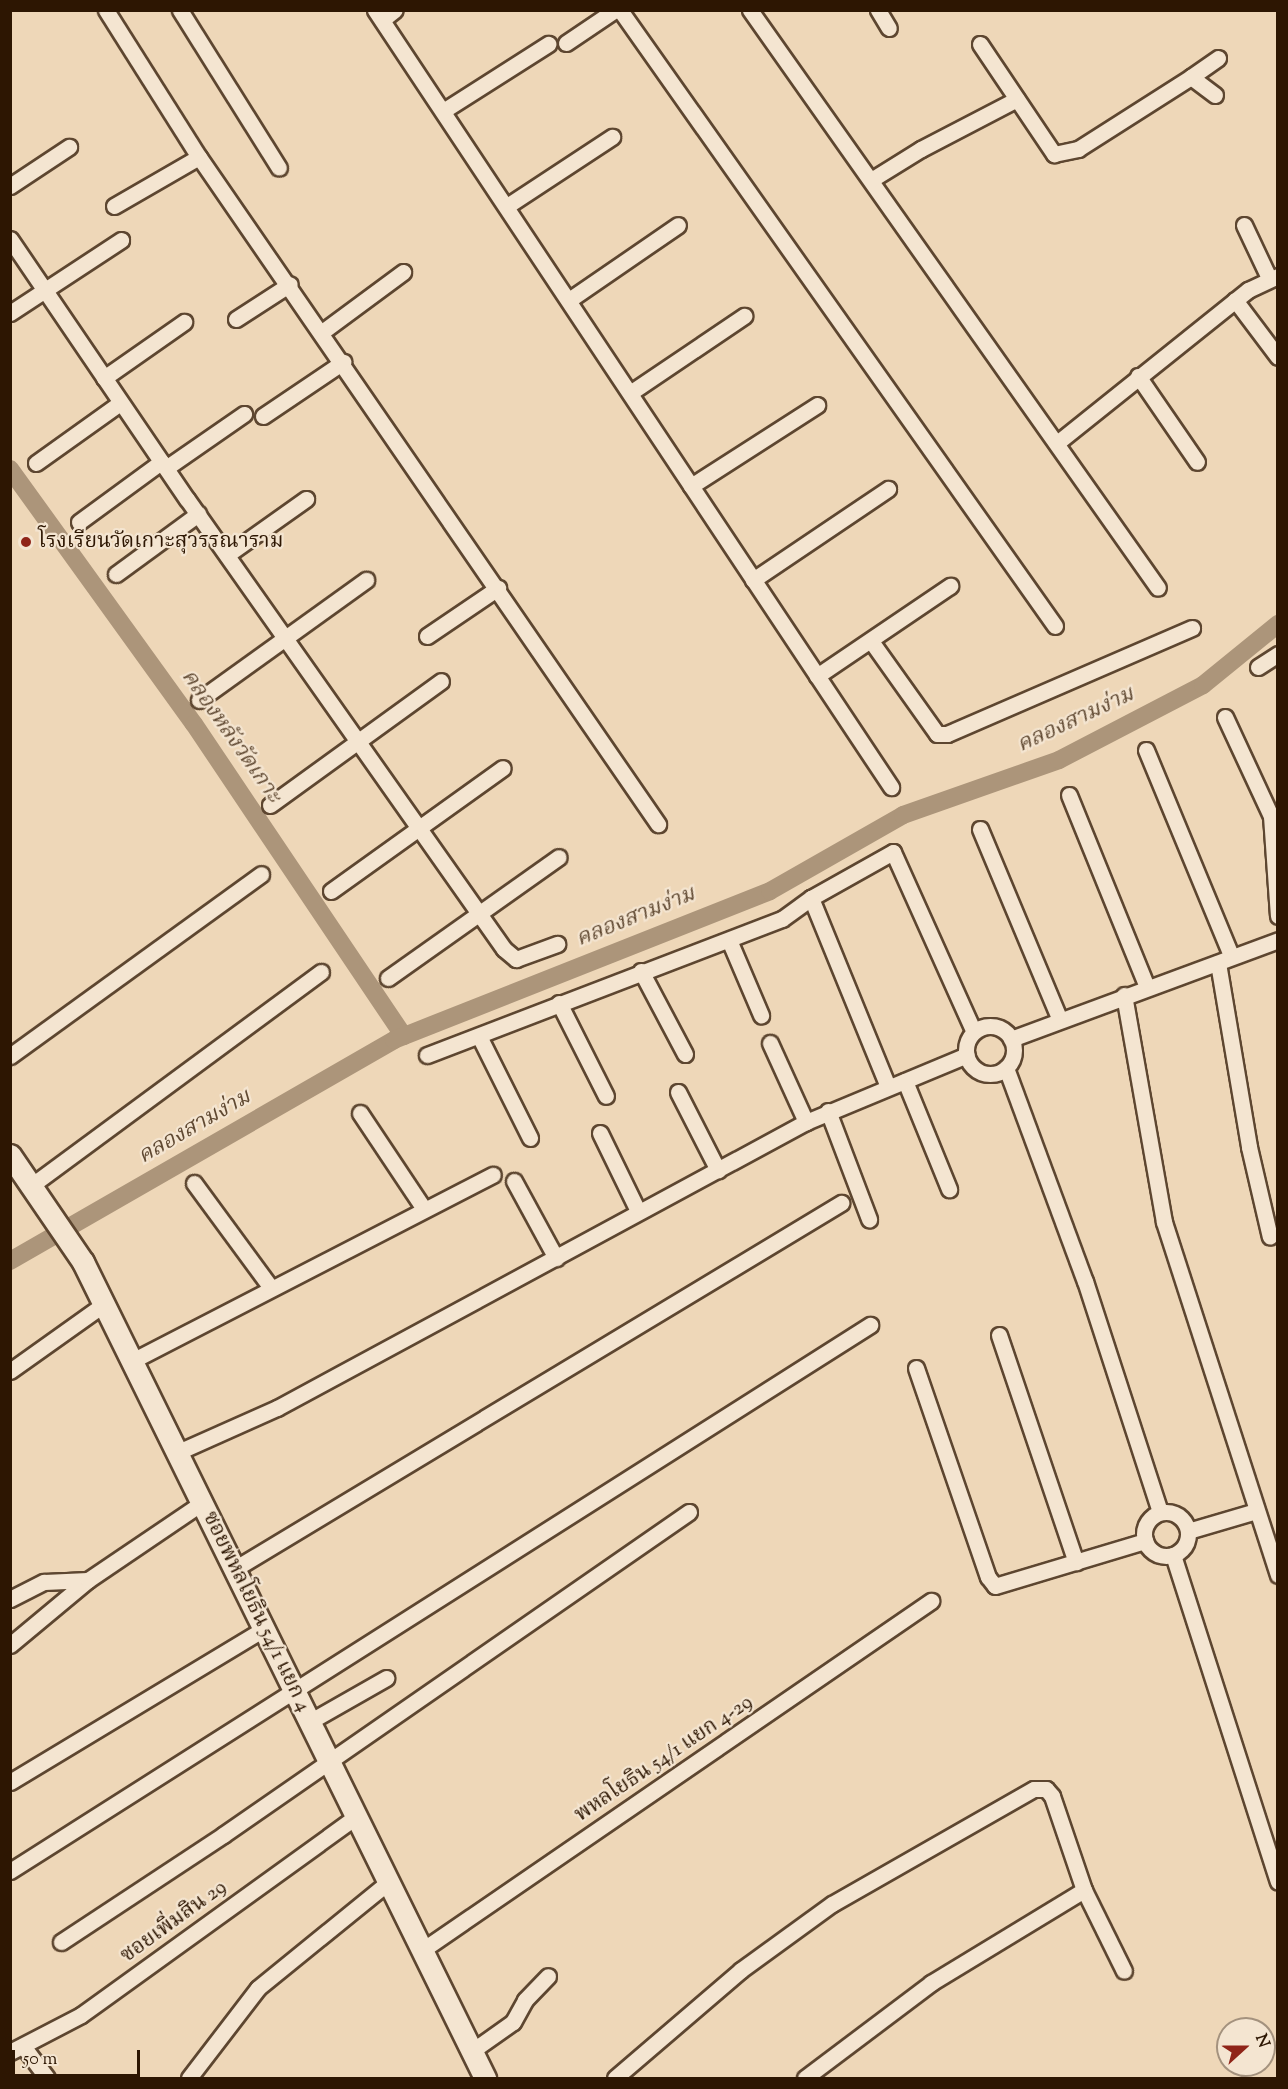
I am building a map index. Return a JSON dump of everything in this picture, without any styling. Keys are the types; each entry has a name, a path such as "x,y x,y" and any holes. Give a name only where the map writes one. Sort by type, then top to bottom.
{"street":[{"path":"106,10 200,157 290,284 658,824"},
{"path":"180,10 279,168"},
{"path":"395,10 379,15 891,787"},
{"path":"566,43 615,10"},
{"path":"620,10 1055,626"},
{"path":"878,10 889,28"},
{"path":"753,11 1158,588"},
{"path":"443,111 548,44"},
{"path":"980,44 1049,148 1062,155 1191,77 1218,58"},
{"path":"1191,77 1215,96"},
{"path":"871,180 921,149 1017,99"},
{"path":"507,206 612,137"},
{"path":"10,186 69,147"},
{"path":"114,206 200,157"},
{"path":"569,300 678,225"},
{"path":"1058,443 1138,376 1235,300 1273,277 1244,225"},
{"path":"10,239 120,403 504,949 516,959 557,944"},
{"path":"10,314 121,240"},
{"path":"322,332 403,272"},
{"path":"236,319 290,284"},
{"path":"1235,300 1278,357"},
{"path":"630,393 744,316"},
{"path":"104,378 184,322"},
{"path":"262,416 343,362"},
{"path":"1138,376 1197,462"},
{"path":"36,463 120,403"},
{"path":"691,486 817,405"},
{"path":"79,522 244,414"},
{"path":"753,580 888,489"},
{"path":"227,555 306,499"},
{"path":"116,574 198,514"},
{"path":"199,700 366,580"},
{"path":"817,676 950,586"},
{"path":"427,636 498,588"},
{"path":"871,640 937,734 947,734 1192,628"},
{"path":"1258,667 1278,654"},
{"path":"270,805 441,681"},
{"path":"1225,717 1271,816 1278,916"},
{"path":"1146,750 1224,959 1249,1147 1270,1238"},
{"path":"331,891 503,768"},
{"path":"1069,795 1147,987"},
{"path":"980,829 1060,1020"},
{"path":"427,1055 641,971 782,919 811,898 893,852 974,1032"},
{"path":"388,978 559,857"},
{"path":"10,1056 261,874"},
{"path":"811,898 888,1087"},
{"path":"729,940 761,1015"},
{"path":"1011,1039 1124,995 1278,940"},
{"path":"641,971 685,1054"},
{"path":"18,1172 321,972"},
{"path":"1124,995 1164,1222 1278,1575"},
{"path":"560,1004 606,1096"},
{"path":"985,1026 997,1027 1011,1039 1013,1057 1006,1068 995,1073 983,1073 972,1066 967,1055 967,1042 974,1032 985,1026"},
{"path":"479,1036 530,1138"},
{"path":"770,1043 806,1122"},
{"path":"178,1452 277,1408 806,1122 967,1055"},
{"path":"1006,1068 1084,1281 1160,1512"},
{"path":"905,1081 949,1189"},
{"path":"678,1092 718,1170"},
{"path":"828,1111 869,1219"},
{"path":"360,1113 423,1209"},
{"path":"600,1133 638,1211"},
{"name":"ซอยพหลโยธิน 54/1 แยก 4","path":"18,1172 57,1221 83,1262 236,1568 387,1883 472,2051 479,2076"},
{"path":"132,1361 423,1209 493,1175"},
{"path":"514,1181 556,1258"},
{"path":"195,1183 271,1288"},
{"path":"236,1568 841,1203"},
{"path":"10,1371 103,1305"},
{"path":"10,1871 180,1766 293,1690 870,1325"},
{"path":"999,1335 1076,1562"},
{"path":"916,1368 988,1577 995,1586 1145,1540"},
{"path":"10,1645 88,1580 203,1502"},
{"path":"1188,1531 1256,1511"},
{"path":"61,1942 328,1762 689,1512"},
{"path":"1160,1512 1181,1517 1188,1531 1185,1546 1173,1555 1159,1555 1145,1540 1145,1526 1160,1512"},
{"path":"1173,1555 1278,1882"},
{"path":"10,1599 44,1582 88,1580"},
{"name":"พหลโยธิน 54/1 แยก 4-29","path":"421,1951 930,1601"},
{"path":"10,1782 264,1629"},
{"path":"309,1722 386,1678"},
{"path":"615,2079 741,1970 832,1904 1034,1790 1046,1789 1052,1796 1084,1890 1124,1971"},
{"name":"ซอยเพิ่มสิน 29","path":"17,2049 81,2015 356,1817"},
{"path":"189,2079 258,1988 387,1883"},
{"path":"805,2079 931,1983 1084,1890"},
{"path":"472,2051 513,2022 525,2000 548,1976"},
{"path":"17,2049 47,2079"}],"waterway":[{"name":"คลองหลังวัดเกาะ","path":"10,469 194,724 404,1036"},
{"name":"คลองสามง่าม","path":"10,1261 394,1040 770,891 903,815 1059,760 1203,685 1278,624"}],"place":[{"name":"โรงเรียนวัดเกาะสุวรรณาราม","path":"26,542"}]}
